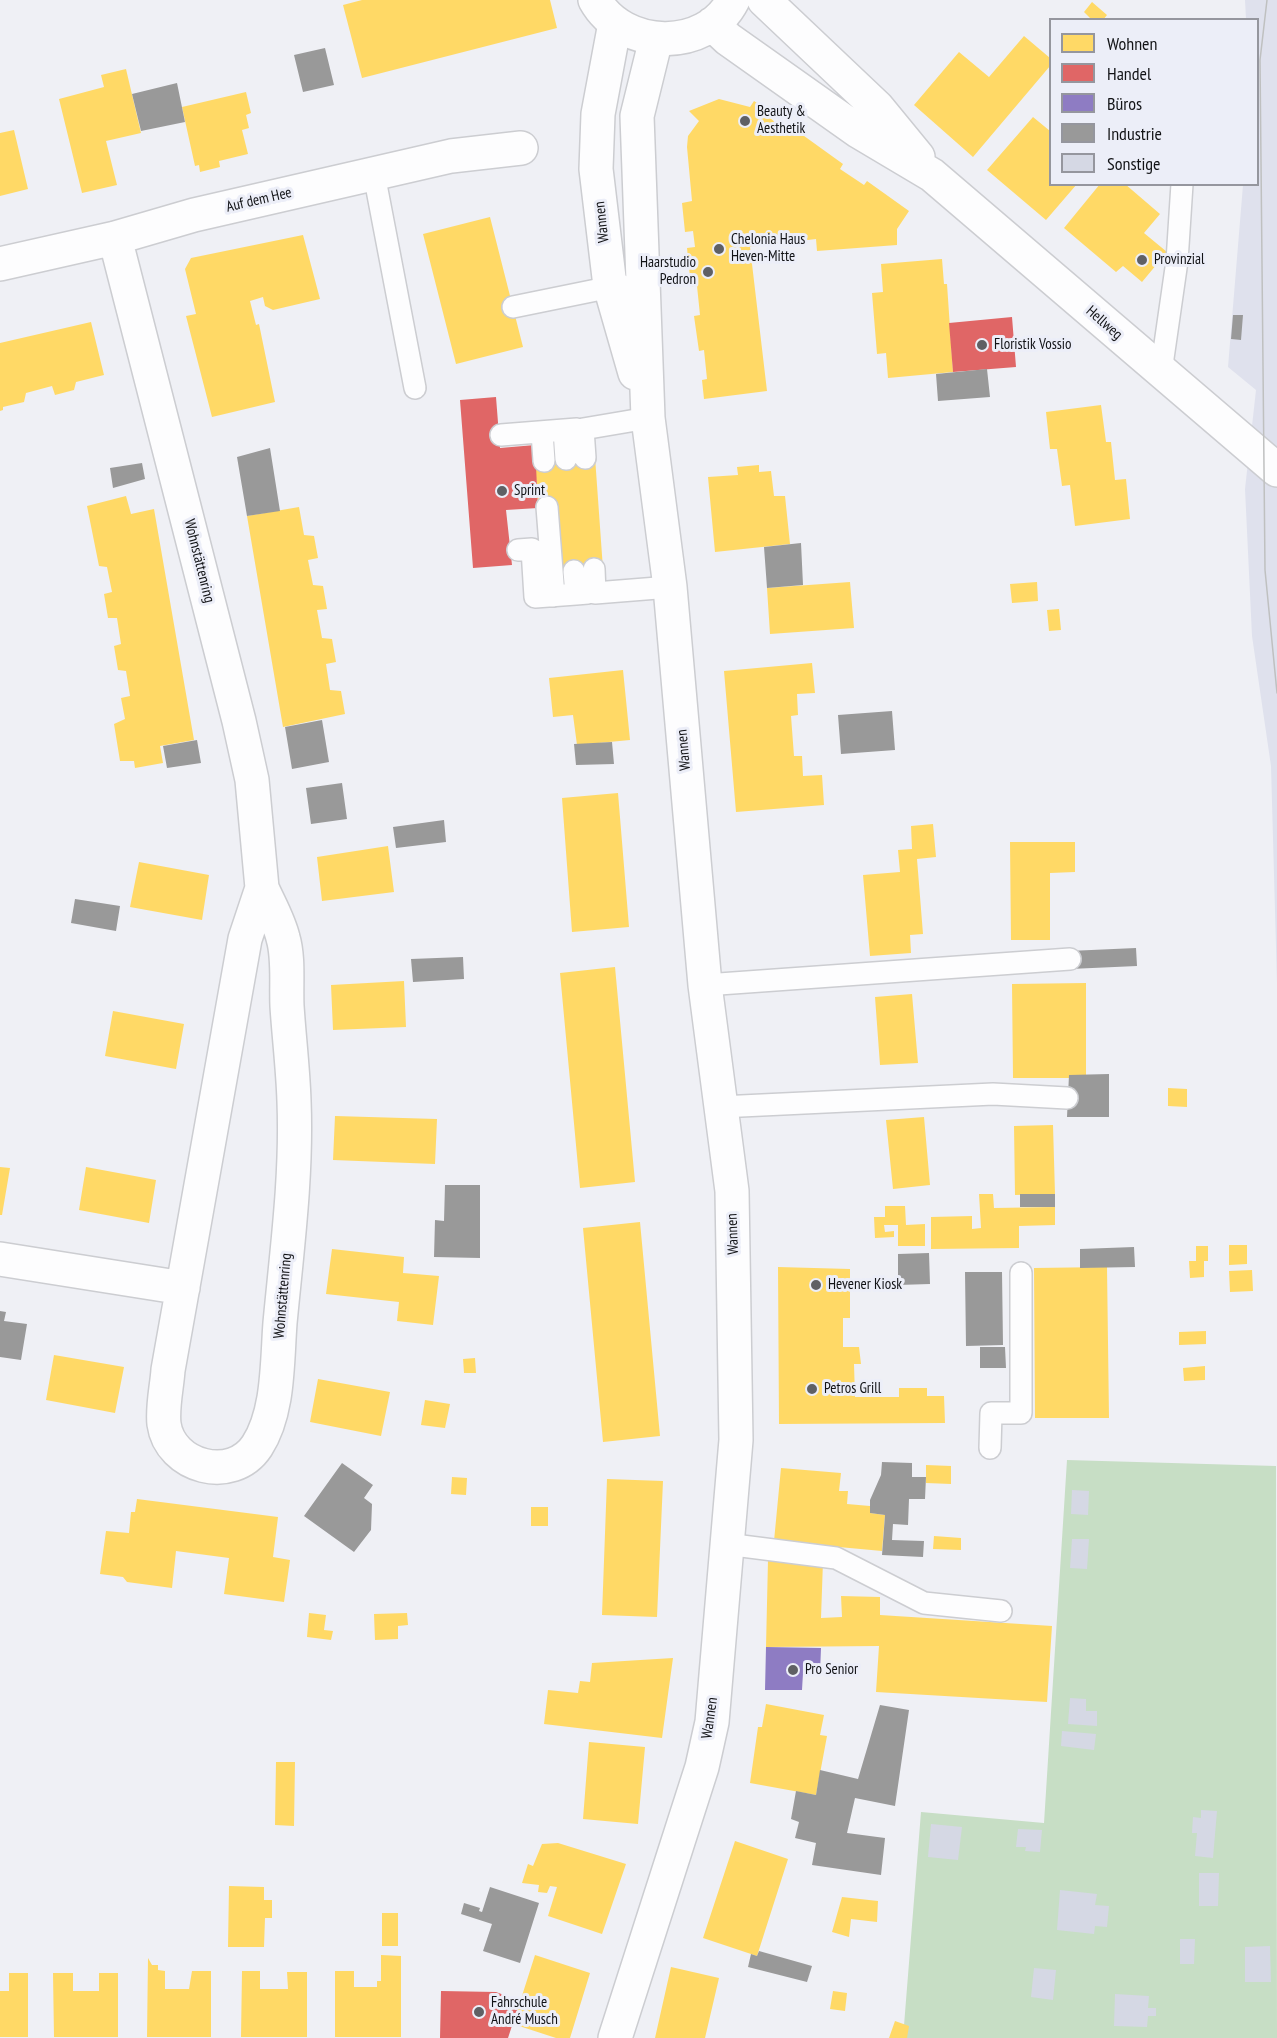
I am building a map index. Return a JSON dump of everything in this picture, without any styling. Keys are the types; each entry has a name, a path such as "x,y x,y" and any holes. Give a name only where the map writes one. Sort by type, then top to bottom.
{"street":[{"name":"Hellweg","path":"764,0 877,107 932,175"},
{"path":"605,11 634,34 656,39 676,38 695,33 722,12"},
{"name":"Wannen","path":"605,11 596,169 610,286 648,418"},
{"name":"Hellweg","path":"722,12 728,39 858,131 932,175 1277,470"},
{"name":"Wannen","path":"615,2038 712,1722 736,1440 732,1191 705,985 670,588 648,418 645,281 637,164 637,116 656,39"},
{"name":"Auf dem Hee","path":"0,264 115,238 194,215 451,156 521,148"},
{"name":"Wohnstättenring","path":"115,238 239,721 252,780 262,888 284,938 294,1100 294,1165 271,1405 265,1432 256,1448 241,1462 227,1468 208,1467 189,1460 173,1448 164,1424 168,1370 245,939 262,888"},
{"path":"0,1259 183,1288"}],"lane":[{"path":"374,174 415,388"},
{"path":"1161,372 1177,261 1182,186"},
{"path":"513,307 610,286 645,281"},
{"path":"501,435 574,429 648,418"},
{"path":"574,429 576,458"},
{"path":"542,432 544,461"},
{"path":"548,507 555,596"},
{"path":"518,550 532,549 536,597 670,588"},
{"path":"584,570 585,594"},
{"path":"705,985 1070,960"},
{"path":"720,1107 993,1094 1067,1098"},
{"path":"990,1448 991,1413 1021,1413 1021,1273"},
{"path":"726,1544 836,1558 924,1603 1001,1611"}],"shaded area":[{"path":"1245,0 1277,0 1277,983 1271,766 1252,636 1245,489 1256,390 1228,367 1243,186 1259,186 1259,18 1246,18"}],"green space":[{"path":"1067,1460 1276,1466 1277,2038 903,2038 921,1812 1044,1823"}],"building: Wohnen":[{"path":"362,0 550,0 557,28 362,78 343,5"},
{"path":"1092,2 1107,15 1105,18 1090,18 1084,12"},
{"path":"1024,36 1049,57 1049,67 973,157 914,105 959,52 989,77"},
{"path":"126,69 141,133 106,141 117,185 82,193 59,99 104,87 101,75"},
{"path":"246,92 251,113 246,115 249,128 242,130 248,154 219,161 220,167 200,172 199,165 195,166 182,107"},
{"name":"Chelonia Haus Heven-Mitte","path":"719,99 750,107 754,101 770,112 767,116 790,133 793,128 843,164 840,169 864,185 867,181 909,211 897,229 897,245 817,251 816,239 750,247 767,391 704,399 702,380 707,379 704,350 699,351 694,316 700,315 697,286 691,287 687,248 695,247 693,231 685,232 682,203 692,201 687,147 688,136 699,121 689,111"},
{"path":"1033,117 1049,130 1049,186 1075,186 1046,220 987,170"},
{"path":"14,130 28,189 0,196 0,133"},
{"path":"1098,186 1127,186 1160,214 1144,233 1167,252 1142,282 1123,266 1116,272 1064,228"},
{"path":"490,217 523,347 456,364 423,234"},
{"path":"303,235 320,299 273,310 265,306 263,297 250,301 256,325 259,324 275,402 212,417 186,316 196,314 185,269 191,258"},
{"path":"942,259 944,284 947,284 953,372 888,378 886,353 877,354 872,293 883,292 881,264"},
{"path":"91,322 104,375 76,382 74,390 55,395 52,386 26,393 24,402 3,407 0,411 0,343"},
{"path":"1101,405 1106,442 1111,442 1115,480 1126,479 1130,519 1075,526 1070,485 1062,486 1057,449 1050,449 1046,412"},
{"path":"595,457 603,569 561,572 538,508 535,462"},
{"path":"759,465 759,472 771,471 774,496 785,496 790,544 715,552 708,477 738,475 737,467"},
{"path":"126,496 131,514 154,509 194,740 160,746 163,763 135,768 134,761 120,761 114,724 125,719 121,698 130,696 126,671 118,670 114,646 121,644 117,618 108,618 104,594 112,592 107,567 99,566 87,506"},
{"path":"299,507 304,535 314,536 318,558 308,560 313,585 323,586 327,609 317,610 322,638 332,639 336,662 326,664 330,690 341,691 345,714 283,727 247,516"},
{"path":"850,582 854,628 770,634 767,588"},
{"path":"1037,582 1038,601 1012,603 1010,584"},
{"path":"1059,609 1061,630 1049,631 1047,610"},
{"path":"812,663 815,693 797,694 798,715 791,716 794,756 802,756 803,776 822,775 824,805 736,812 724,671"},
{"path":"623,670 630,740 577,745 573,715 553,717 549,678"},
{"path":"618,793 629,927 572,932 562,798"},
{"path":"933,824 936,857 917,859 923,934 910,935 911,953 870,956 863,875 900,872 898,850 912,849 911,826"},
{"path":"1010,842 1075,842 1075,872 1050,873 1050,940 1011,940"},
{"path":"388,846 394,892 322,901 317,857"},
{"path":"139,862 209,875 202,920 130,907"},
{"path":"615,967 635,1182 580,1188 560,973"},
{"path":"404,981 406,1027 333,1030 331,985"},
{"path":"1086,983 1086,1075 1069,1075 1069,1078 1013,1078 1012,984"},
{"path":"912,994 918,1063 880,1065 875,997"},
{"path":"113,1011 184,1024 176,1069 105,1056"},
{"path":"1168,1088 1187,1089 1187,1107 1168,1106"},
{"path":"335,1116 437,1119 435,1164 333,1160"},
{"path":"924,1117 930,1185 893,1189 886,1120"},
{"path":"1053,1125 1055,1194 1015,1195 1014,1126"},
{"path":"0,1167 10,1168 2,1215 0,1215"},
{"path":"86,1167 156,1180 149,1223 79,1210"},
{"path":"979,1194 993,1194 994,1208 1055,1207 1055,1225 1019,1226 1019,1248 931,1249 931,1217 972,1216 972,1229 981,1228"},
{"path":"885,1206 905,1206 906,1225 925,1224 925,1246 898,1246 898,1225 884,1225 885,1232 894,1231 894,1237 875,1238 874,1217 885,1217"},
{"path":"640,1222 660,1436 603,1442 583,1228"},
{"path":"1229,1245 1247,1245 1247,1264 1229,1265"},
{"path":"1196,1246 1208,1246 1208,1261 1204,1261 1204,1277 1190,1278 1189,1261 1196,1261"},
{"path":"332,1249 404,1257 403,1273 439,1276 433,1325 397,1321 399,1302 326,1294"},
{"path":"778,1267 850,1269 850,1318 843,1318 843,1347 859,1347 861,1364 854,1364 855,1397 899,1397 899,1388 927,1388 927,1396 944,1396 945,1423 779,1424"},
{"path":"1107,1267 1109,1418 1035,1418 1034,1268"},
{"path":"1252,1270 1253,1291 1230,1292 1229,1271"},
{"path":"1206,1331 1206,1344 1179,1345 1179,1332"},
{"path":"54,1355 124,1367 115,1413 46,1400"},
{"path":"475,1358 476,1373 464,1373 463,1359"},
{"path":"1205,1366 1205,1380 1184,1381 1183,1368"},
{"path":"318,1379 390,1392 381,1436 310,1422"},
{"path":"425,1400 450,1404 445,1428 421,1425"},
{"path":"926,1465 951,1466 951,1484 926,1483"},
{"path":"781,1468 841,1473 839,1491 848,1491 847,1504 870,1506 870,1513 885,1515 882,1551 774,1541"},
{"path":"452,1477 467,1478 466,1495 451,1494"},
{"path":"607,1479 663,1481 657,1617 602,1615"},
{"path":"137,1499 278,1517 273,1557 290,1560 284,1602 224,1594 229,1558 176,1551 172,1588 127,1582 123,1577 100,1574 106,1531 129,1533 131,1512 135,1512"},
{"path":"531,1507 548,1507 548,1526 531,1526"},
{"path":"934,1536 961,1538 961,1550 933,1549"},
{"path":"768,1560 823,1561 821,1618 842,1617 841,1596 880,1597 880,1615 1052,1626 1047,1702 876,1692 879,1646 766,1647"},
{"path":"309,1613 326,1615 324,1630 333,1631 331,1640 307,1637"},
{"path":"407,1613 408,1625 398,1626 398,1639 375,1640 374,1614"},
{"path":"673,1658 662,1738 544,1724 548,1690 578,1693 580,1681 590,1682 592,1663"},
{"path":"766,1704 824,1715 820,1735 827,1736 816,1795 750,1783 758,1727 762,1727"},
{"path":"589,1742 645,1747 638,1824 583,1819"},
{"path":"276,1762 295,1762 294,1826 275,1825"},
{"path":"735,1841 788,1859 757,1956 703,1938"},
{"path":"558,1843 626,1864 602,1934 548,1916 557,1887 550,1886 547,1893 538,1892 539,1885 522,1883 528,1864 533,1866 542,1844"},
{"path":"229,1886 264,1887 264,1900 272,1900 272,1918 265,1918 264,1947 228,1947"},
{"path":"842,1897 878,1901 877,1922 851,1919 849,1937 832,1932"},
{"path":"382,1913 398,1913 398,1946 382,1946"},
{"path":"381,1955 401,1956 401,2037 335,2037 335,1971 354,1971 354,1987 377,1987 377,1981 381,1981"},
{"path":"535,1955 590,1973 570,2038 556,2038 513,2024"},
{"path":"148,1958 152,1965 158,1965 158,1970 165,1971 165,1989 189,1989 192,1971 211,1971 211,2037 147,2037"},
{"path":"671,1967 719,1978 705,2038 655,2038"},
{"path":"242,1971 260,1971 260,1989 288,1989 287,1972 307,1972 307,2037 241,2037"},
{"path":"9,1973 28,1973 28,2037 0,2037 0,1991 9,1991"},
{"path":"53,1973 73,1973 73,1991 99,1991 99,1973 118,1973 118,2037 54,2037"},
{"path":"833,1991 847,1993 845,2011 830,2009"},
{"path":"895,2021 909,2026 907,2038 889,2038"}],"building: Handel":[{"name":"Floristik Vossio","path":"1012,317 1016,367 953,372 949,323"},
{"name":"Sprint","path":"496,397 500,448 535,445 538,508 506,510 512,565 473,568 460,400"},
{"name":"Fahrschule André Musch","path":"441,1991 496,1992 520,2001 508,2038 440,2038"}],"building: Büros":[{"name":"Pro Senior","path":"766,1647 821,1648 820,1673 803,1673 802,1690 765,1690"}],"building: Industrie":[{"path":"325,48 334,85 303,92 294,55"},
{"path":"177,83 185,122 141,131 132,94"},
{"path":"1233,315 1243,315 1241,340 1231,339"},
{"path":"987,369 990,397 938,401 936,374"},
{"path":"270,448 280,511 247,516 237,457"},
{"path":"142,463 145,479 113,488 110,468"},
{"path":"801,543 803,585 767,588 764,547"},
{"path":"892,711 895,750 841,754 838,715"},
{"path":"322,720 329,762 292,769 285,727"},
{"path":"197,740 201,763 167,768 163,746"},
{"path":"612,742 614,764 576,765 574,744"},
{"path":"342,783 347,819 311,824 306,788"},
{"path":"444,820 446,842 396,848 393,827"},
{"path":"75,899 120,906 116,931 71,923"},
{"path":"1136,948 1137,966 1070,969 1069,951"},
{"path":"463,957 464,979 413,982 411,959"},
{"path":"1109,1074 1109,1117 1067,1117 1069,1075"},
{"path":"445,1185 480,1185 480,1258 434,1257 435,1220 444,1221"},
{"path":"1020,1194 1055,1194 1055,1207 1020,1207"},
{"path":"1134,1247 1135,1267 1080,1268 1080,1249"},
{"path":"929,1253 930,1284 898,1285 898,1254"},
{"path":"965,1272 1002,1272 1003,1345 966,1346"},
{"path":"0,1311 6,1312 4,1321 27,1324 21,1360 0,1357"},
{"path":"980,1347 1005,1347 1006,1368 980,1368"},
{"path":"882,1462 912,1463 912,1477 926,1477 925,1499 909,1499 908,1525 893,1524 892,1540 924,1541 923,1557 882,1555 885,1515 870,1513 870,1500 881,1475"},
{"path":"342,1463 373,1485 364,1498 372,1504 371,1530 354,1552 304,1516"},
{"path":"880,1705 909,1710 895,1806 855,1798 847,1833 885,1838 881,1875 812,1865 816,1843 795,1838 799,1822 791,1819 796,1791 816,1795 820,1770 858,1779"},
{"path":"490,1887 539,1903 520,1963 483,1951 492,1924 461,1914 464,1903 480,1908 479,1911 482,1912"},
{"path":"759,1951 812,1966 807,1982 748,1967 751,1954 757,1956"}],"building: Sonstige":[{"path":"1072,1490 1089,1491 1088,1515 1071,1514"},
{"path":"1072,1539 1089,1539 1087,1569 1070,1568"},
{"path":"1070,1698 1086,1699 1086,1711 1097,1711 1097,1726 1068,1724"},
{"path":"1062,1731 1096,1734 1094,1750 1061,1746"},
{"path":"1201,1810 1217,1811 1213,1858 1195,1856 1197,1833 1192,1833 1193,1817 1201,1818"},
{"path":"931,1824 962,1827 958,1860 928,1857"},
{"path":"1018,1829 1042,1830 1040,1852 1025,1851 1026,1847 1016,1847"},
{"path":"1199,1873 1219,1873 1218,1906 1199,1906"},
{"path":"1060,1890 1097,1894 1095,1905 1109,1906 1107,1927 1095,1926 1094,1934 1057,1930"},
{"path":"1180,1939 1195,1939 1194,1964 1180,1964"},
{"path":"1270,1946 1271,1982 1245,1982 1245,1947"},
{"path":"1034,1968 1056,1970 1053,2000 1031,1997"},
{"path":"1115,1994 1149,1996 1148,2008 1156,2008 1156,2016 1148,2016 1147,2027 1114,2026"}],"tram line":[{"path":"1267,0 1260,60 1265,570 1277,693"}],"place":[{"name":"Beauty & Aesthetik","path":"745,121"},
{"name":"Chelonia Haus Heven-Mitte","path":"719,249"},
{"name":"Provinzial","path":"1142,260"},
{"name":"Haarstudio Pedron","path":"708,272"},
{"name":"Floristik Vossio","path":"982,345"},
{"name":"Sprint","path":"502,491"},
{"name":"Hevener Kiosk","path":"816,1285"},
{"name":"Petros Grill","path":"812,1389"},
{"name":"Pro Senior","path":"793,1670"},
{"name":"Fahrschule André Musch","path":"479,2012"}]}
